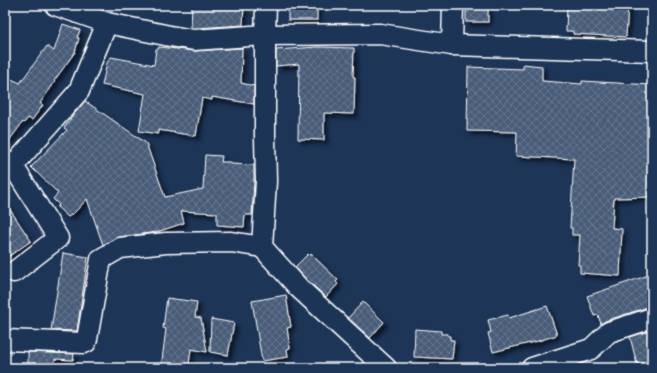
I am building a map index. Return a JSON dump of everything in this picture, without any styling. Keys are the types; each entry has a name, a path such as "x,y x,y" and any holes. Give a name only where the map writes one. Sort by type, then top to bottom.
{"street":[{"path":"55,5 107,23 194,40 265,35 380,34 452,46 652,52"},
{"path":"262,246 266,181 266,5"},
{"path":"452,5 452,46"},
{"path":"14,272 58,238 13,166 79,91 107,23"},
{"path":"5,340 86,342 88,339 101,259 120,248 166,243 231,242 262,246 299,288 386,368"},
{"path":"532,368 591,349 609,332 652,318"}],"building":[{"path":"192,5 244,5 243,25 191,28"},
{"path":"288,5 317,5 317,20 288,20"},
{"path":"466,5 488,5 488,22 466,22"},
{"path":"567,5 628,5 626,37 573,34 573,31 566,31"},
{"path":"63,24 80,30 75,52 40,103 43,105 32,120 28,118 24,123 23,122 5,146 5,76 20,83 47,46 54,51"},
{"path":"159,47 195,51 242,48 241,83 254,86 254,104 212,97 212,100 202,98 196,136 158,130 158,134 139,131 145,94 102,85 107,63 111,57 154,65 156,49"},
{"path":"317,47 354,48 354,114 324,113 324,140 298,139 299,64 276,66 276,50"},
{"path":"523,64 542,66 542,81 582,84 582,81 652,85 652,197 614,198 612,228 622,229 620,276 580,273 580,265 578,265 580,235 572,235 572,228 570,228 574,159 516,156 517,132 467,131 468,67 523,69"},
{"path":"85,101 146,143 165,197 203,189 205,155 222,156 221,162 254,165 252,215 245,215 244,227 217,225 217,213 181,211 184,223 157,232 118,237 103,245 87,199 68,217 57,207 59,205 53,199 58,193 31,167 67,130 64,128"},
{"path":"5,202 31,241 5,259"},
{"path":"63,253 88,257 77,331 51,330"},
{"path":"308,254 310,256 311,254 338,280 336,282 338,284 326,297 295,267"},
{"path":"652,274 652,307 605,321 601,324 598,315 594,316 587,296"},
{"path":"286,295 291,327 287,328 290,348 287,349 288,357 262,361 252,301"},
{"path":"167,298 197,302 195,317 201,318 207,352 191,349 189,364 182,363 182,368 161,368 166,329 163,328"},
{"path":"363,302 384,322 370,338 348,318"},
{"path":"547,306 557,335 493,352 488,333 491,332 488,320 508,315 509,318"},
{"path":"211,319 234,323 228,355 210,352"},
{"path":"415,329 441,331 441,334 448,334 448,336 450,336 450,340 454,340 452,359 414,357"},
{"path":"652,330 652,360 637,364 630,337"},
{"path":"28,352 74,354 73,360 55,359 55,368 28,368"}]}
